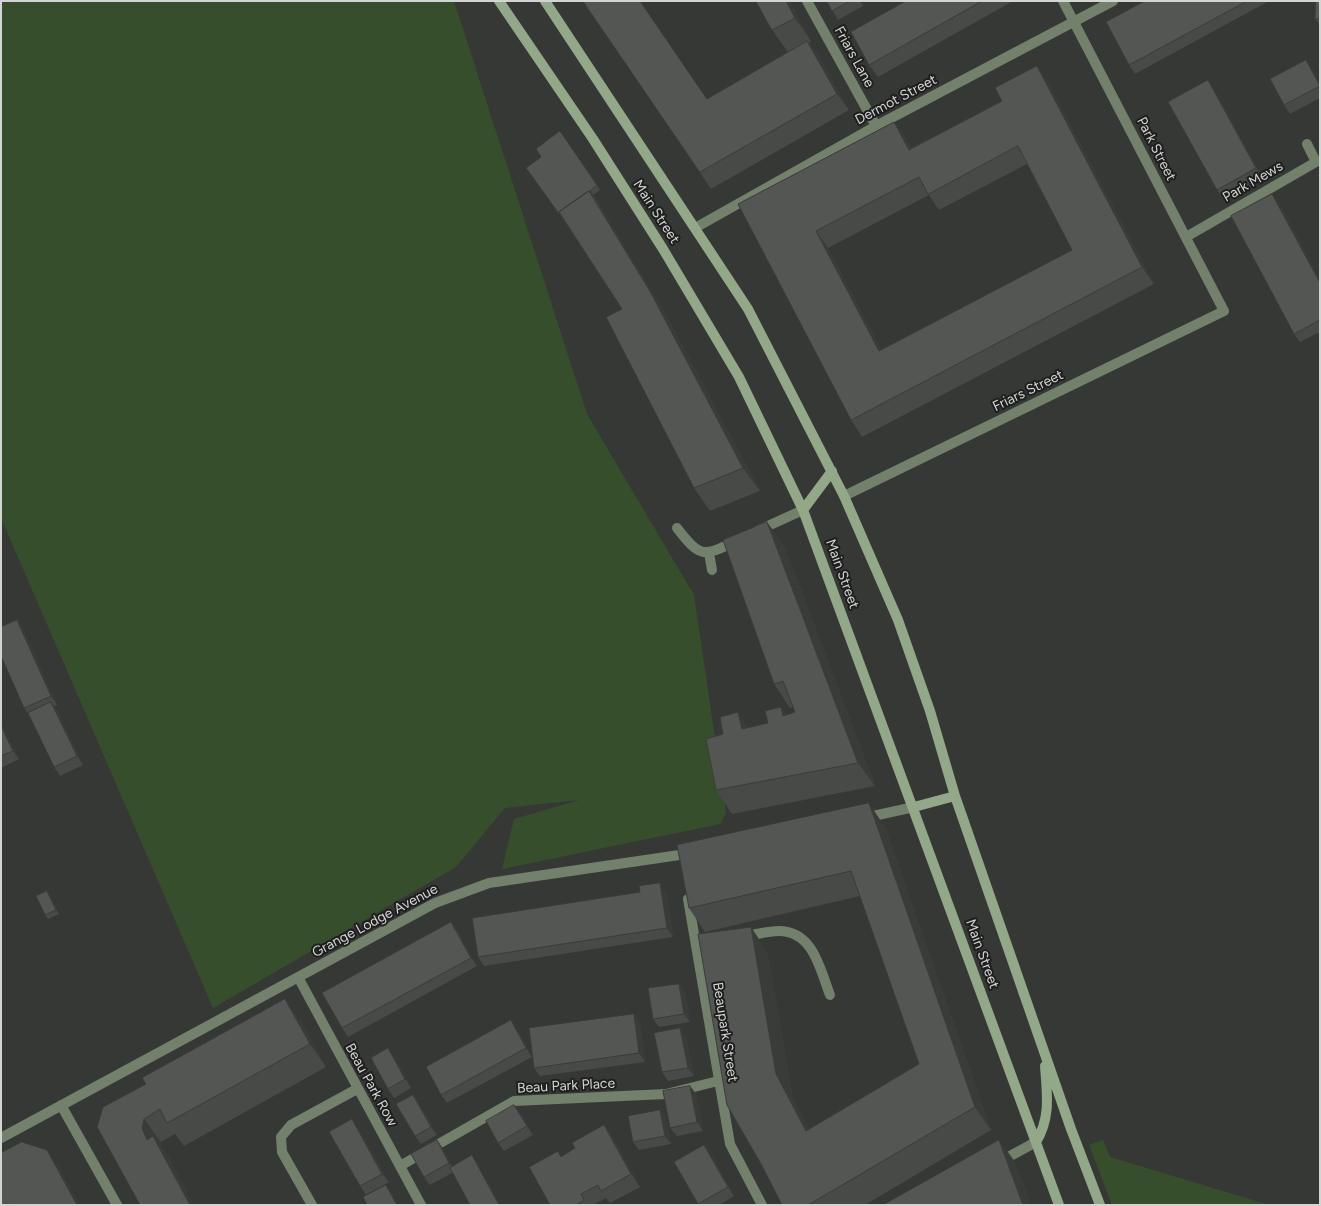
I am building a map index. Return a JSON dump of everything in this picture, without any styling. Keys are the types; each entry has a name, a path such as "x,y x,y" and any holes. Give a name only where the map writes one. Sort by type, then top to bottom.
{"street":[{"name":"Main Street","path":"499,1 593,139 663,249 739,376 803,510 1060,1205"},
{"name":"Main Street","path":"545,1 748,310 844,496 898,620 930,711 955,796 1100,1205"},
{"name":"Friars Lane","path":"808,1 876,126"},
{"name":"Park Street","path":"1063,1 1224,311"},
{"name":"Dermot Street","path":"695,228 876,126 1113,1"},
{"name":"Park Mews","path":"1186,237 1316,162 1307,144"},
{"name":"Friars Street","path":"844,496 1224,311"},
{"path":"677,528 696,551 708,553 803,510 832,471"},
{"path":"708,553 712,570"},
{"path":"855,820 955,796"},
{"name":"Grange Lodge Avenue","path":"1,1138 435,903 489,883 700,852"},
{"path":"680,856 683,868"},
{"name":"Beaupark Street","path":"686,887 701,944 718,1081 730,1144 762,1205"},
{"path":"729,939 780,931 800,936 807,941 814,954 830,995"},
{"name":"Beau Park Row","path":"298,977 421,1205"},
{"path":"988,1168 1036,1142 1044,1129 1048,1112 1045,1053"},
{"name":"Beau Park Place","path":"400,1166 514,1101 666,1094 718,1081"},
{"path":"312,1205 282,1152 281,1137 291,1126 358,1089"},
{"path":"61,1105 117,1205"}],"green space":[{"path":"1,1 454,1 587,414 694,595 726,813 720,824 502,869 514,819 579,800 505,808 456,867 213,1008 1,518"},
{"path":"1103,1140 1110,1157 1269,1205 1112,1205 1089,1145"}],"building":[{"path":"583,1 640,1 707,99 807,41 837,94 700,172"},
{"path":"756,1 786,1 795,18 772,30"},
{"path":"827,1 850,1 832,11"},
{"path":"906,1 982,1 869,65 851,32"},
{"path":"1145,1 1247,1 1129,65 1106,22"},
{"path":"1316,1 1320,1 1320,19 1315,19"},
{"path":"1306,60 1320,86 1284,105 1270,79"},
{"path":"1037,66 1142,267 851,420 738,204 894,122 909,150 1002,101 995,88","holes":["1018,146 1072,250 879,351 816,231 919,177 928,194"]},
{"path":"1208,80 1256,168 1217,190 1168,102"},
{"path":"560,131 597,185 590,191 595,200 589,191 559,212 562,218 526,168 541,157 536,149"},
{"path":"589,191 651,293 743,468 694,488 606,317 622,309 559,212"},
{"path":"1272,194 1320,283 1320,320 1294,334 1231,216"},
{"path":"767,522 858,763 716,790 706,739 723,734 720,717 738,712 742,729 768,723 765,711 781,707 783,716 795,712 783,681 774,684 723,540"},
{"path":"17,620 51,696 24,708 1,656 1,627"},
{"path":"51,702 77,756 54,767 28,713"},
{"path":"1,726 13,751 1,756"},
{"path":"869,803 975,1107 808,1205 782,1205 727,1105 698,934 751,927 776,1074 806,1131 919,1064 851,871 689,908 677,845"},
{"path":"660,883 667,928 478,957 472,918 640,892 639,886"},
{"path":"47,891 56,910 45,915 36,896"},
{"path":"451,922 471,958 342,1028 322,993"},
{"path":"679,984 684,1014 653,1019 648,988"},
{"path":"285,999 310,1044 167,1123 160,1109 144,1119 142,1128 147,1140 153,1136 190,1205 140,1205 97,1127 103,1107 146,1084 142,1078"},
{"path":"634,1014 639,1053 534,1068 529,1028"},
{"path":"511,1020 526,1048 441,1095 426,1067"},
{"path":"680,1028 688,1068 662,1072 654,1033"},
{"path":"388,1048 405,1079 388,1089 371,1058"},
{"path":"690,1086 697,1122 670,1128 663,1091"},
{"path":"413,1095 431,1127 415,1136 396,1104"},
{"path":"514,1105 527,1126 498,1143 486,1121"},
{"path":"660,1110 665,1136 633,1142 628,1116"},
{"path":"352,1119 382,1174 360,1186 329,1132"},
{"path":"604,1125 631,1174 601,1191 598,1185 581,1194 584,1200 576,1205 550,1205 529,1167 558,1151 561,1157 575,1148 572,1143"},
{"path":"437,1140 449,1163 424,1177 411,1154"},
{"path":"999,1140 1023,1205 883,1205"},
{"path":"22,1142 47,1150 77,1205 1,1205 1,1153"},
{"path":"704,1145 728,1187 698,1204 674,1162"},
{"path":"472,1155 499,1205 470,1205 450,1168"},
{"path":"386,1185 397,1205 367,1205 363,1197"}]}
